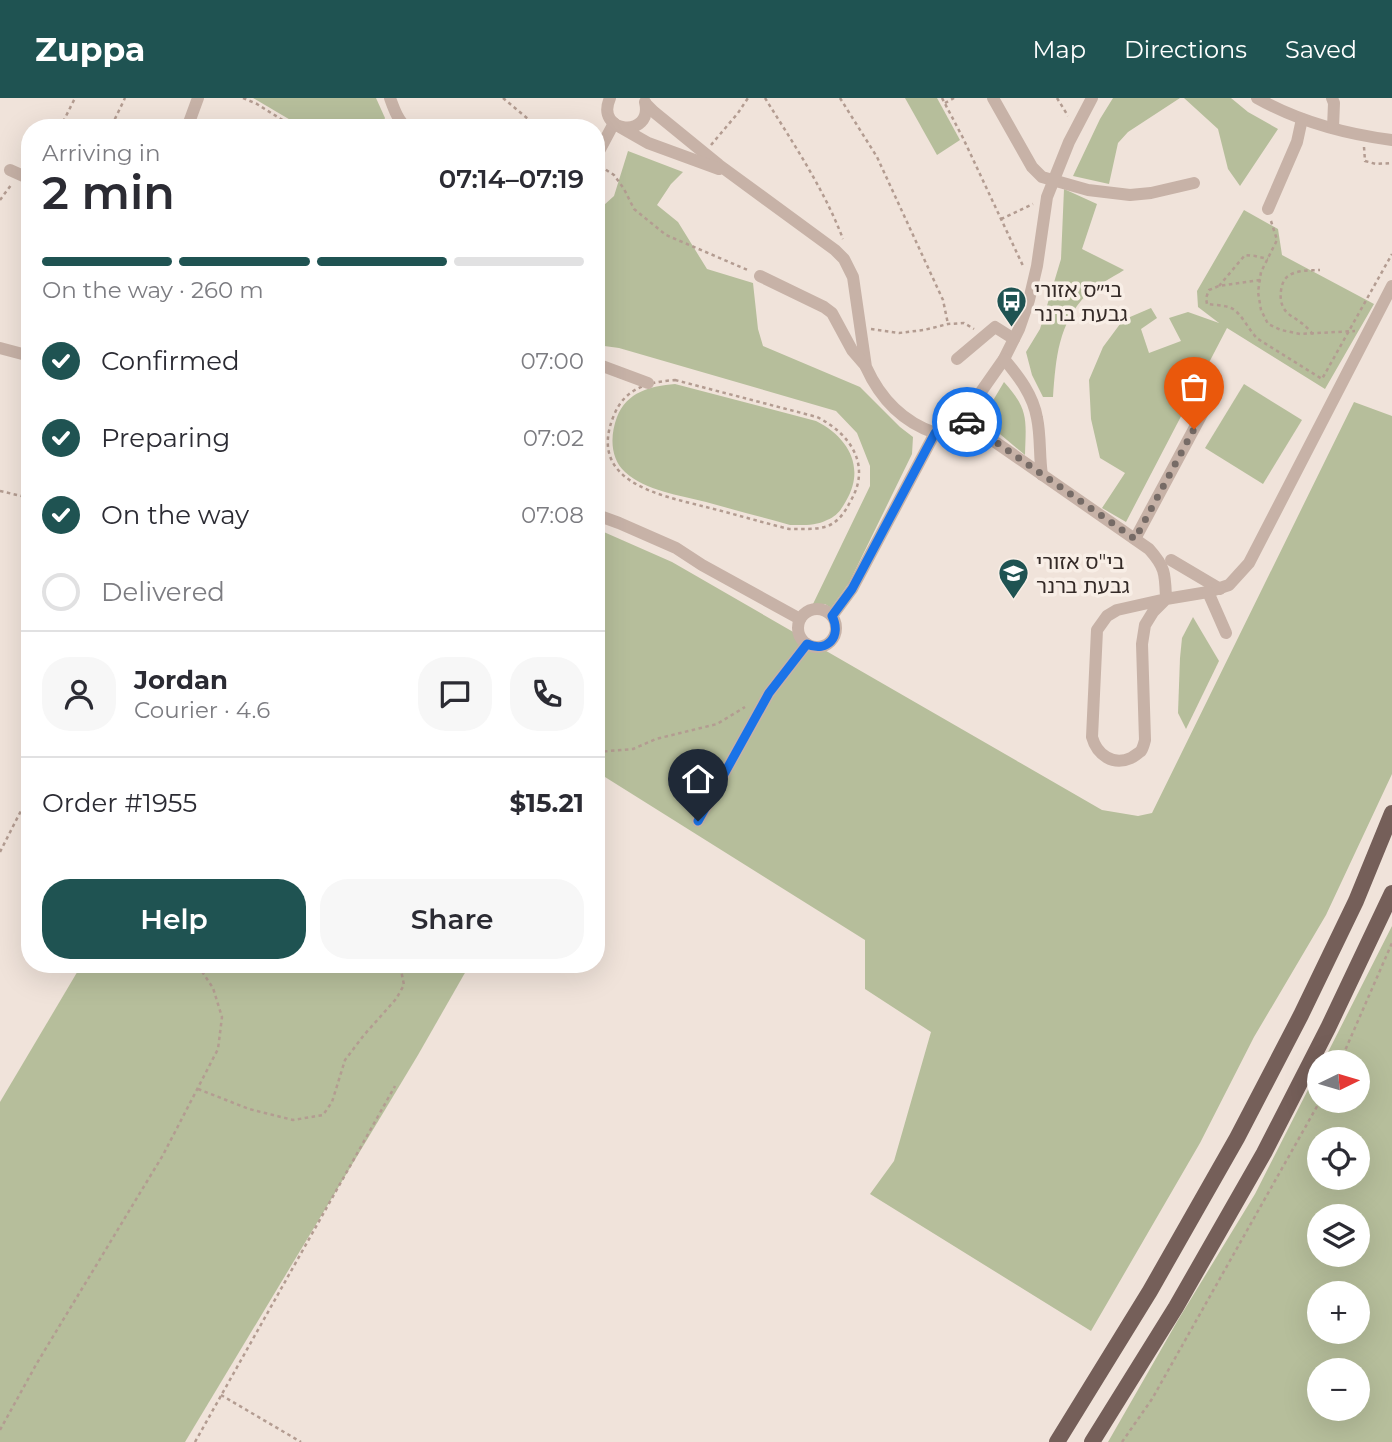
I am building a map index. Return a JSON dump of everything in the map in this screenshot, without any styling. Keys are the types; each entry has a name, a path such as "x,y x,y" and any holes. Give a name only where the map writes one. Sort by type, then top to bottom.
{"main road":[{"path":"1056,1442 1150,1291 1237,1138 1356,901 1392,813"},
{"path":"1093,1442 1176,1307 1264,1153 1328,1028 1392,893"}],"street":[{"path":"190,119 198,98"},
{"path":"390,98 400,119"},
{"path":"993,98 1032,167 1042,177 1088,190 1130,195 1194,183"},
{"path":"832,616 852,589 935,433 962,419 1004,359 1029,300 1047,197 1069,142 1093,98"},
{"path":"1258,98 1278,110 1302,119 1392,140"},
{"path":"1332,98 1333,128"},
{"path":"608,99 608,115 617,125 648,143 728,171"},
{"path":"645,101 654,113 844,259 853,276 866,367"},
{"path":"617,125 626,128 640,123 647,111 645,101"},
{"path":"1268,209 1297,142 1302,119"},
{"path":"605,143 617,125"},
{"path":"760,276 832,313 880,393 906,419 935,433"},
{"path":"962,419 1149,549 1159,560 1165,574 1166,599 1145,625 1142,644 1145,740 1140,752 1129,759 1116,761 1104,756 1095,747 1092,737 1097,630 1107,616 1117,610 1166,599 1214,591 1229,585 1249,564 1392,286"},
{"path":"957,359 995,327 1014,339"},
{"path":"0,348 21,354"},
{"path":"1004,359 1023,382 1033,403 1037,418 1042,475"},
{"path":"605,367 648,383"},
{"path":"1135,539 1217,386"},
{"path":"605,519 676,548 800,619"},
{"path":"1171,560 1214,591 1226,633"},
{"path":"816,608 832,616 836,628 832,639 822,647 807,644 800,637 800,619 804,614 816,608"},
{"path":"698,821 769,693 807,644"}],"path":[{"path":"64,119 75,98"},
{"path":"115,119 125,98"},
{"path":"243,98 281,119"},
{"path":"503,98 528,119"},
{"path":"705,153 747,98"},
{"path":"765,98 800,154 835,219 846,250"},
{"path":"840,98 877,157 943,300 948,324"},
{"path":"942,98 1032,286"},
{"path":"944,103 954,98"},
{"path":"1057,98 1076,129"},
{"path":"1364,135 1365,161 1376,164 1392,163"},
{"path":"605,169 614,175 634,209 666,234 760,276"},
{"path":"0,200 20,175"},
{"path":"1001,219 1047,197"},
{"path":"1268,209 1277,240 1261,272 1258,292 1261,310 1268,324 1300,334 1369,330"},
{"path":"1260,281 1219,286 1209,290 1207,304 1232,308 1258,339 1322,379 1392,254"},
{"path":"1219,286 1245,255 1268,259"},
{"path":"1313,334 1283,307 1281,288 1286,277 1294,271 1320,270"},
{"path":"861,327 899,333 964,323 985,336"},
{"path":"675,380 690,383 817,417 831,424 849,440 857,458 859,474 856,493 842,516 828,526 789,529 651,493 622,475 612,462 607,436 618,405 633,391 648,383 675,380"},
{"path":"0,491 21,496"},
{"path":"605,751 633,749 656,739 717,724 748,705"},
{"path":"0,852 21,811"},
{"path":"1345,1050 1392,943"},
{"path":"0,1430 37,1363 163,1156 218,1049 222,1017 213,988 203,973"},
{"path":"197,1088 249,1109 293,1120 323,1115 332,1102 345,1060 396,999 404,985 402,973"},
{"path":"195,1442 395,1086"},
{"path":"1122,1442 1152,1399 1313,1113"},
{"path":"221,1395 302,1442"}],"green space":[{"path":"253,98 376,98 385,118 385,119 289,119"},
{"path":"905,98 937,98 960,140 937,155"},
{"path":"1113,98 1180,98 1128,132 1118,143 1109,184 1073,176 1100,119"},
{"path":"1184,98 1231,98 1248,112 1278,129 1240,186 1228,169 1218,129"},
{"path":"628,151 683,172 657,205 678,222 707,269 753,283 758,329 763,346 860,387 913,437 912,454 849,583 831,608 825,604 813,604 870,486 870,466 857,433 836,411 605,346 605,204 614,196"},
{"path":"1064,189 1097,204 1082,249 1124,270 1099,285 1077,305 1060,342 1053,397 1043,397 1032,375 1026,352 1040,329 1061,259"},
{"path":"1244,210 1278,229 1282,255 1374,304 1325,389 1227,328 1126,522 1102,508 1125,473 1100,458 1091,419 1089,380 1103,347 1123,320 1151,308 1157,318 1141,329 1149,353 1181,341 1169,318 1188,312 1219,323 1198,307 1197,291"},
{"path":"1004,382 1022,408 1026,432 1025,455 982,419"},
{"path":"675,384 816,421 837,435 845,444 854,465 852,488 840,510 823,522 790,525 663,492 643,484 625,472 616,460 612,439 621,408 640,392"},
{"path":"1244,384 1302,420 1263,484 1205,448"},
{"path":"1354,402 1392,416 1392,774 1326,915 1254,1037 1200,1143 1091,1331 870,1194 894,1161 931,1032 865,989 865,940 605,777 605,533 672,562 1102,810 1138,816 1152,813"},
{"path":"1193,617 1219,661 1186,729 1178,713 1180,658 1182,638"},
{"path":"1392,926 1392,1442 1108,1442 1255,1194 1307,1092 1307,1113 1370,1113 1370,1050 1329,1050"},
{"path":"77,973 465,973 185,1442 0,1442 0,1102"}],"way so far":[{"path":"967,422 1135,539 1194,429"}],"place":[{"name":"בי״ס אזורי גבעת ברנר","path":"1011,329"},
{"name":"בי\"ס אזורי גבעת ברנר","path":"1013,601"}],"route":[{"path":"698,821 769,693 807,644 822,647 832,639 836,628 832,616 852,589 935,433 962,419 967,422"}]}
